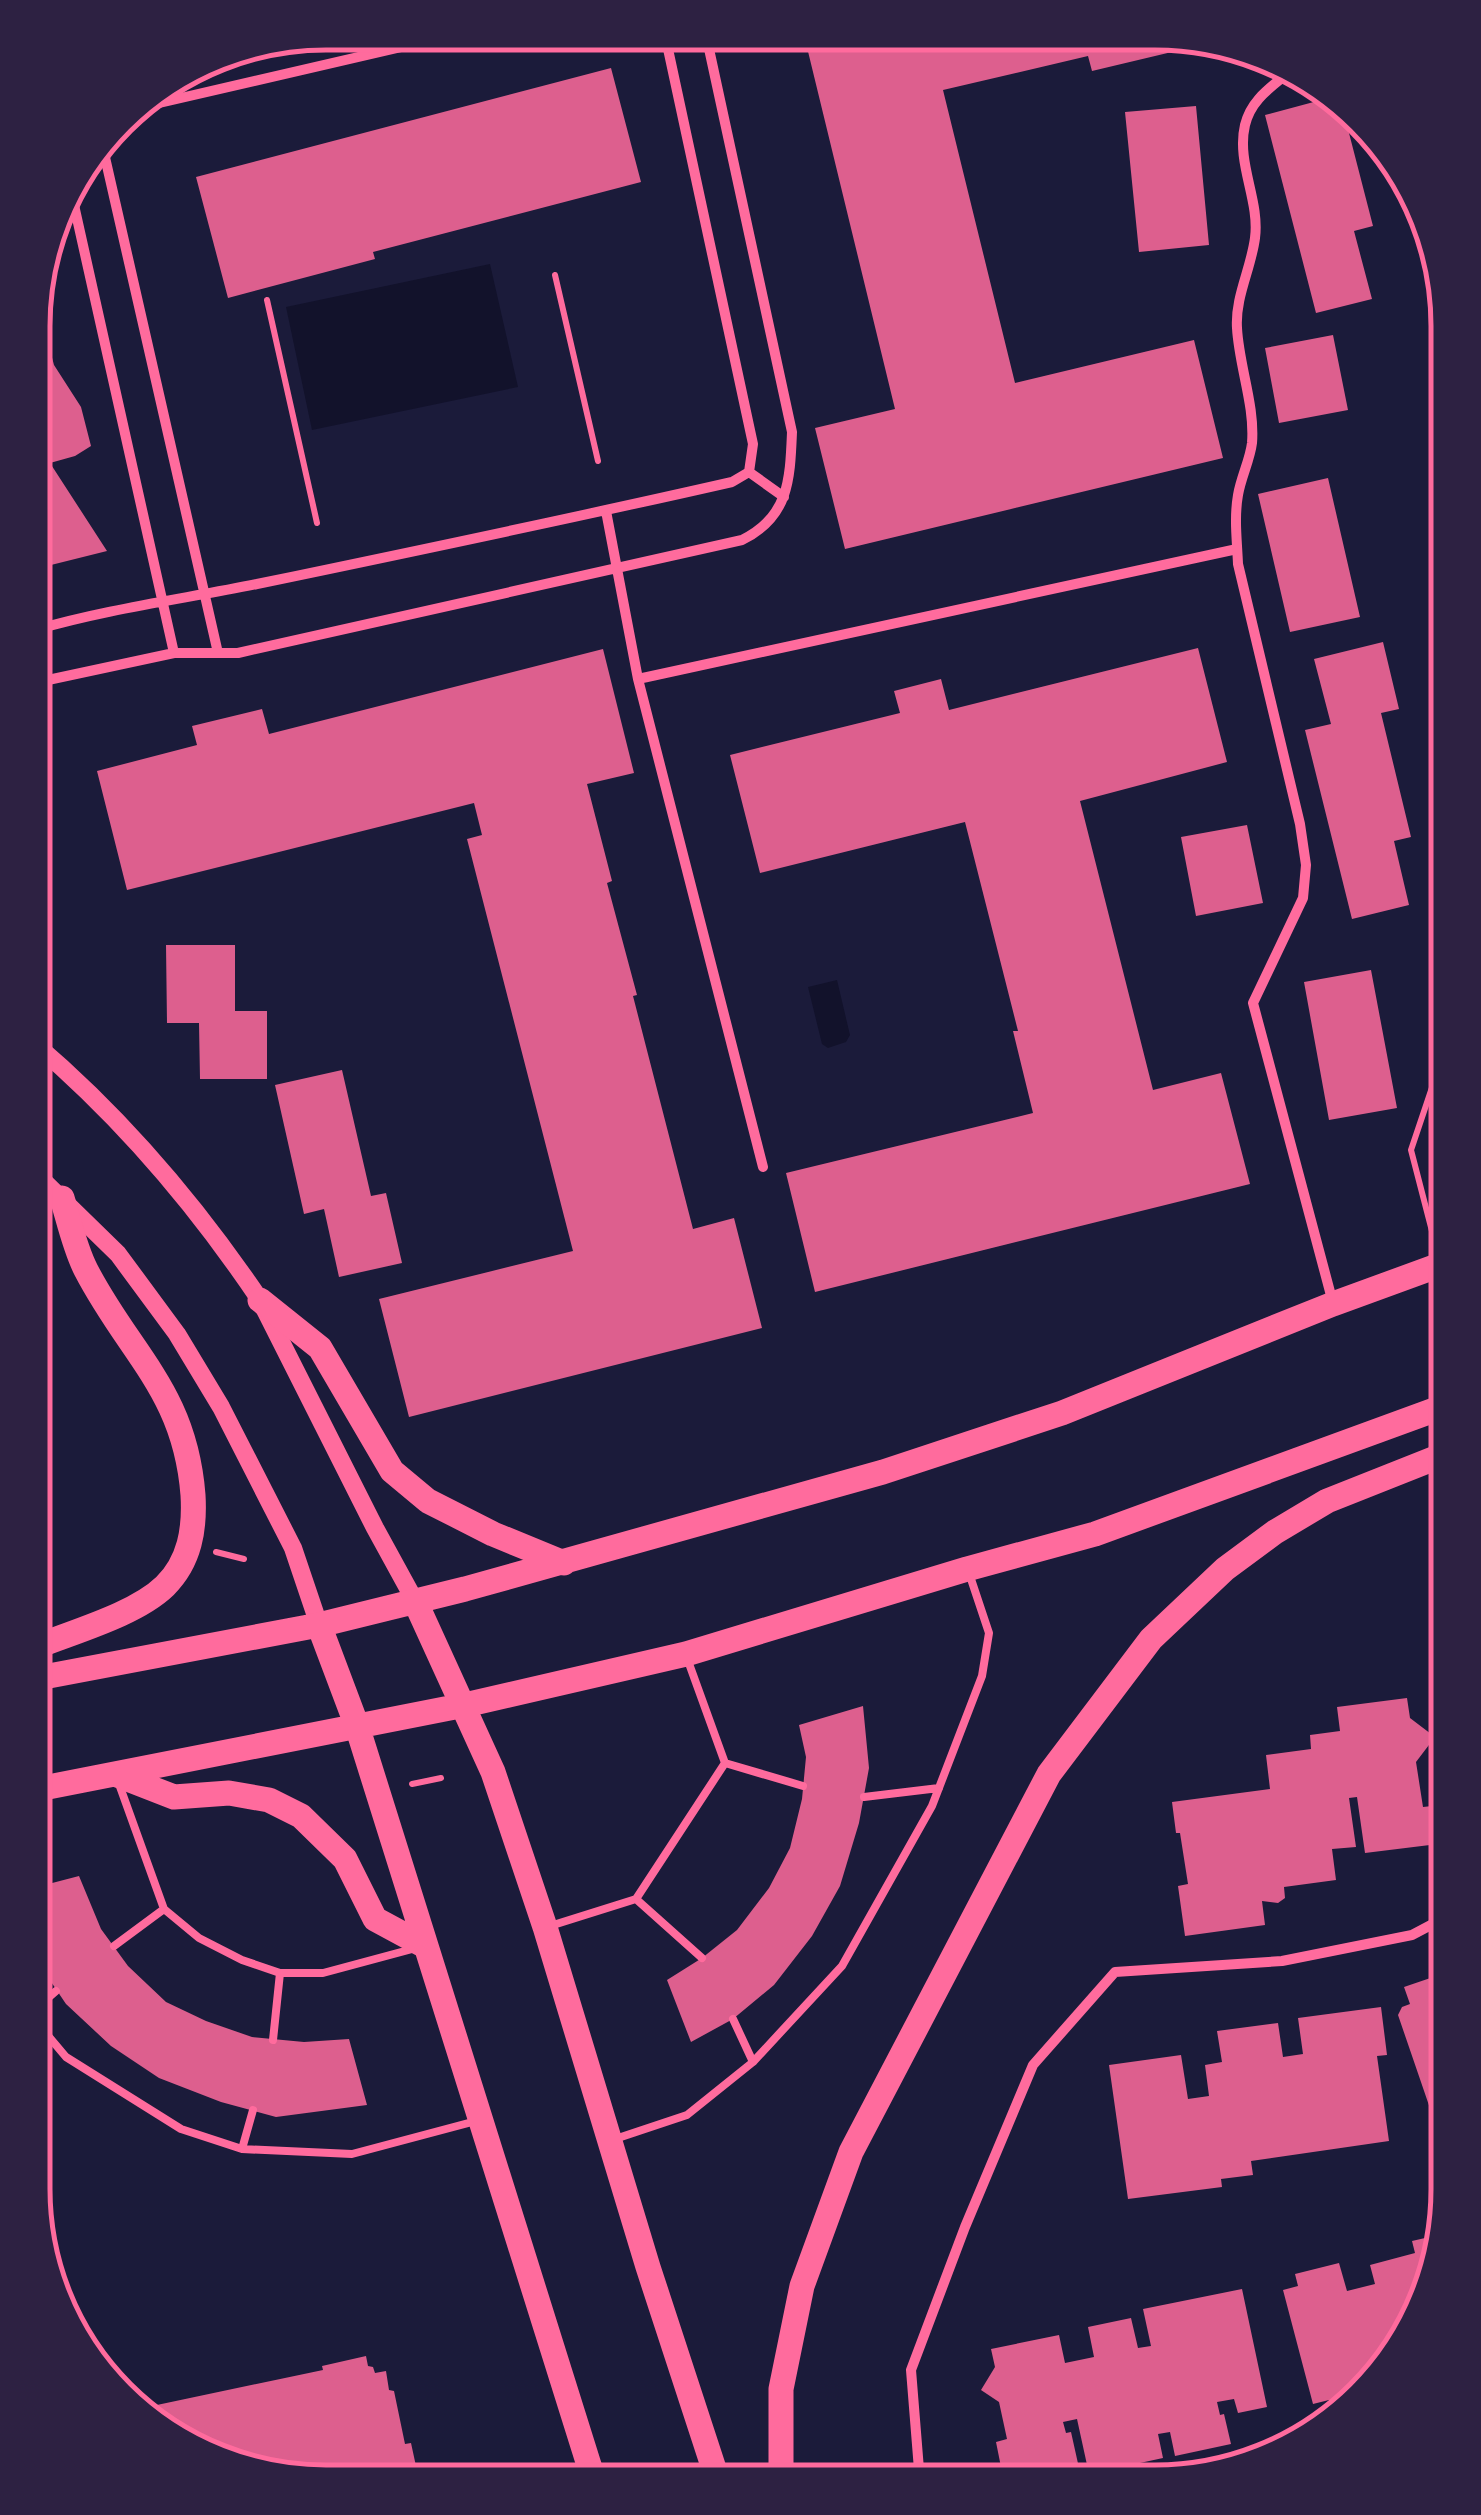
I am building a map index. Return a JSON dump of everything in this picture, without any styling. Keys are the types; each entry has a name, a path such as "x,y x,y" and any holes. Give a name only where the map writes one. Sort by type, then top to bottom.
{"main road":[{"path":"50,1641 140,1604 165,1586 187,1553 195,1521 191,1466 180,1425 165,1392 85,1269 62,1198"},
{"path":"50,1676 320,1625 564,1562 883,1472 1044,1419 1430,1268"},
{"path":"260,1300 320,1348 392,1471 428,1501 493,1534 564,1562"},
{"path":"50,1787 464,1705 686,1654 1095,1534 1430,1411"},
{"path":"782,2465 781,2389 802,2286 851,2152 1049,1774 1151,1639 1225,1569 1275,1532 1327,1502 1430,1461"},
{"path":"415,1601 493,1772 713,2465"},
{"path":"320,1625 358,1726 589,2465"},
{"path":"115,1774 174,1797 229,1793 269,1800 302,1816 346,1859 375,1919 425,1946"}],"street":[{"path":"168,101 388,50"},
{"path":"50,625 606,510 732,482 748,472 753,444 669,50"},
{"path":"50,680 174,653 243,652 742,540 764,530 784,497 792,446 788,408 709,50"},
{"path":"1279,80 1258,97 1246,119 1242,144 1256,216 1255,239 1236,325 1252,422 1252,446 1238,495 1235,530 1306,866 1303,898 1253,1003 1333,1304"},
{"path":"106,161 218,653"},
{"path":"76,212 174,653"},
{"path":"748,472 784,497"},
{"path":"606,510 638,679 762,1166"},
{"path":"638,679 1237,550"},
{"path":"50,1058 174,1181 260,1300 374,1528 415,1601"},
{"path":"50,1187 118,1254 195,1363 222,1407 293,1548 320,1625"},
{"path":"919,2465 911,2370 965,2227 1033,2065 1116,1972 1282,1961 1412,1935 1430,1925"}],"lane":[{"path":"611,2140 687,2114 753,2062 842,1966 939,1788 982,1676 989,1632 967,1569"},
{"path":"686,1654 725,1763"},
{"path":"725,1763 803,1786"},
{"path":"545,1927 636,1899 725,1763"},
{"path":"115,1774 164,1909 200,1938 242,1960 280,1973 323,1973 425,1946"},
{"path":"864,1797 939,1788"},
{"path":"636,1899 702,1958"},
{"path":"114,1946 164,1909"},
{"path":"273,2040 280,1973"},
{"path":"50,1997 56,1991"},
{"path":"733,2019 753,2062"},
{"path":"50,2036 66,2057 181,2129 242,2150 352,2154 480,2120"},
{"path":"242,2150 252,2110"}],"path":[{"path":"555,275 598,461"},
{"path":"267,300 316,523"},
{"path":"1431,1093 1412,1150 1431,1215"},
{"path":"208,1550 244,1559"},
{"path":"412,1784 440,1778"}],"shaded area":[{"path":"490,264 518,387 312,430 286,307"},
{"path":"837,980 850,1035 846,1042 828,1048 822,1044 808,987"}],"building":[{"path":"808,50 1175,51 1092,71 1088,56 943,90 1015,383 1194,340 1223,458 845,549 815,428 895,409"},
{"path":"611,68 641,182 373,252 375,259 228,298 196,177"},
{"path":"1315,102 1348,129 1373,226 1354,231 1372,299 1316,313 1265,115"},
{"path":"1196,106 1209,245 1139,252 1125,112"},
{"path":"1333,335 1348,410 1279,423 1265,348"},
{"path":"50,350 54,365 81,407 91,446 75,456 50,463"},
{"path":"50,463 107,551 50,565"},
{"path":"1328,478 1360,617 1290,632 1258,494"},
{"path":"1383,642 1399,709 1381,713 1411,837 1394,841 1409,905 1352,919 1305,730 1331,724 1314,659"},
{"path":"1198,648 1227,762 1080,801 1153,1090 1221,1073 1250,1184 815,1292 786,1173 1033,1113 1013,1031 1018,1031 965,822 760,873 730,755 900,713 894,691 941,679 949,710"},
{"path":"603,649 634,773 587,784 612,881 607,883 637,995 633,996 693,1229 734,1218 762,1328 409,1417 379,1299 573,1251 467,839 482,835 474,803 127,890 97,771 197,745 192,726 262,709 269,734"},
{"path":"1247,825 1263,903 1196,916 1181,837"},
{"path":"166,945 235,945 235,1011 267,1011 267,1079 200,1079 199,1023 167,1023"},
{"path":"1371,970 1397,1108 1329,1120 1304,982"},
{"path":"342,1070 371,1196 386,1193 402,1263 339,1277 324,1209 304,1214 275,1085"},
{"path":"1407,1698 1410,1718 1430,1733 1430,1743 1416,1762 1423,1807 1430,1806 1430,1845 1365,1853 1357,1797 1349,1798 1356,1847 1332,1849 1336,1880 1284,1887 1285,1898 1278,1903 1262,1901 1265,1925 1185,1936 1178,1886 1188,1884 1172,1802 1270,1789 1266,1755 1311,1749 1310,1735 1340,1731 1337,1707"},
{"path":"863,1706 869,1768 859,1823 840,1886 812,1936 774,1985 733,2019 691,2042 667,1980 737,1930 769,1888 790,1848 802,1799 806,1757 799,1725"},
{"path":"79,1876 101,1929 128,1966 166,2002 252,2037 304,2042 349,2039 367,2105 276,2117 221,2102 159,2078 111,2046 66,2004 50,1980 50,1884"},
{"path":"1430,1978 1430,2108 1398,2015 1402,2007 1410,2004 1404,1987"},
{"path":"1381,2007 1387,2055 1377,2056 1389,2141 1251,2161 1253,2175 1221,2179 1222,2187 1128,2199 1109,2065 1181,2055 1188,2099 1209,2096 1205,2065 1222,2062 1217,2031 1278,2023 1283,2057 1303,2054 1298,2018"},
{"path":"1427,2238 1416,2278 1394,2327 1350,2384 1330,2402 1313,2404 1283,2290 1298,2286 1295,2274 1339,2263 1347,2291 1375,2284 1370,2265 1415,2253 1412,2241"},
{"path":"1242,2289 1267,2407 1238,2413 1234,2399 1217,2402 1231,2444 1175,2456 1170,2432 1158,2434 1163,2458 1131,2465 1087,2465 1077,2419 1063,2422 1066,2433 1071,2432 1078,2465 1001,2465 996,2442 1007,2439 999,2402 981,2390 995,2367 991,2349 1059,2335 1065,2363 1094,2357 1088,2327 1131,2318 1138,2348 1151,2346 1143,2309"},
{"path":"366,2356 375,2373 386,2371 405,2444 411,2443 416,2465 290,2463 255,2456 188,2428 155,2405 323,2370 322,2366"}]}
